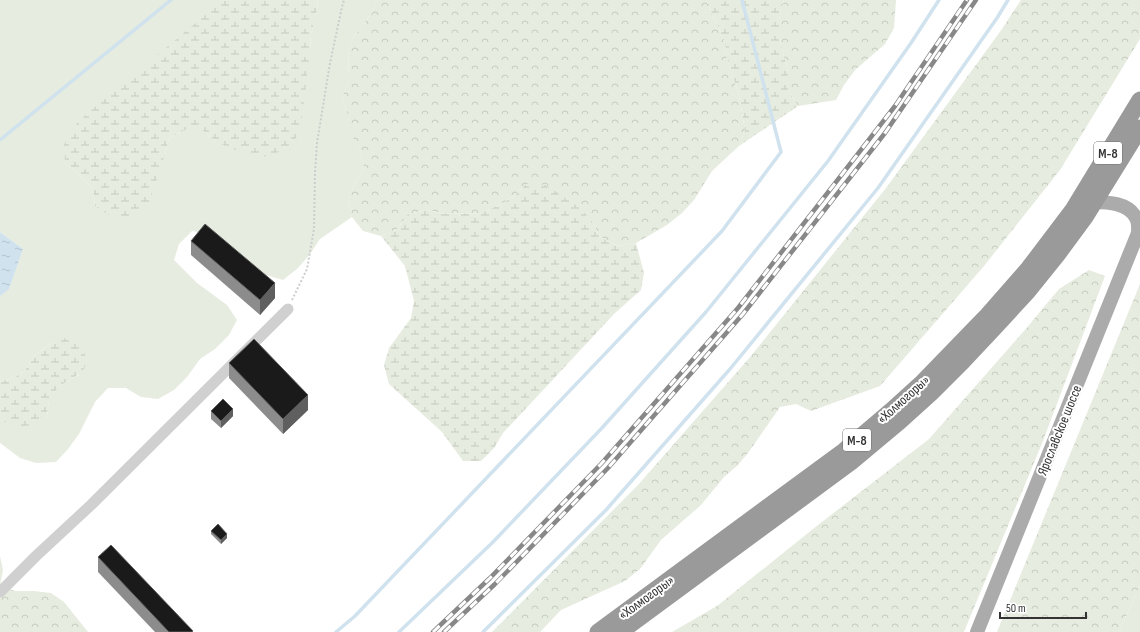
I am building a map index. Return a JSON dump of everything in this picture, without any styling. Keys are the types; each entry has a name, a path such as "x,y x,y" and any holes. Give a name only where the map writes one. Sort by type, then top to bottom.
{"highway":[{"name":"«Холмогоры»","path":"598,632 838,455 891,412 923,382 986,317 1029,268 1075,206 1140,100"},
{"name":"«Холмогоры»","path":"620,632 851,462 905,416 963,361 1028,291 1057,256 1085,216 1140,128"},
{"path":"1075,206 1093,202"}],"main road":[{"path":"1093,202 1112,203 1122,206 1130,211 1136,217 1139,231"},
{"name":"Ярославское шоссе","path":"977,632 1139,231"}],"street":[{"path":"0,592 36,556 91,506 288,309"}],"path":[{"path":"288,309 307,269 314,229 317,143 330,63 344,0"}],"green space":[{"path":"0,0 226,0 222,1 65,163 93,188 95,206 158,174 169,138 185,130 202,130 216,142 310,52 311,34 316,17 318,0 377,0 372,13 348,44 349,81 342,97 348,115 351,132 360,150 364,168 348,199 352,217 320,239 298,268 283,280 266,275 209,234 192,231 179,244 174,260 197,283 227,305 237,320 229,335 215,349 200,359 187,377 174,390 158,399 141,397 126,388 108,388 95,402 79,434 56,462 36,463 20,458 0,443 0,419 3,421 47,417 49,399 55,390 79,375 56,340 35,355 25,370 17,376 0,382 0,296 9,288 23,249 0,232"},
{"path":"318,0 316,17 311,34 300,134 287,147 271,156 253,157 216,142 202,130 185,130 169,138 165,155 147,209 131,220 112,217 95,206 93,188 65,163 64,145 72,128 90,111 222,1"},
{"path":"377,0 706,0 725,42 727,59 739,95 745,130 739,146 712,171 694,200 682,213 667,225 636,243 618,246 600,237 592,221 526,184 513,197 481,213 445,214 427,210 408,214 397,229 381,236 363,231 352,217 348,199 364,168 360,150 350,132 348,115 342,97 349,81 348,44 372,13"},
{"path":"706,0 784,0 779,19 779,37 788,72 788,90 798,106 739,146 745,130 739,95 727,59 725,42"},
{"path":"784,0 896,0 894,28 885,44 855,70 844,85 836,100 798,106 788,90 788,72 779,37 779,19"},
{"path":"1021,0 1140,0 1140,39 1060,170 984,266 880,386 811,411 796,404 780,407 748,453 737,466 724,477 701,505 661,540 640,569 625,581 561,610 540,632 492,632 638,485 751,356 886,188 1002,29"},
{"path":"526,184 545,185 579,207 592,221 600,237 618,246 636,243 644,273 641,290 614,314 503,433 494,448 481,461 463,461 442,432 389,384 384,365 389,348 411,318 414,301 405,266 381,236 397,229 408,214 427,210 445,214 481,213 513,197"},
{"path":"1089,270 1105,276 1043,441 964,632 672,632 717,606 929,439 1059,289"},
{"path":"1140,284 1140,586 1119,632 997,632"},
{"path":"64,338 75,342 84,351 86,364 84,370 56,390 50,398 47,416 41,421 29,426 19,426 9,424 0,419 0,382 17,376 25,370 35,355 56,340"},
{"path":"0,556 3,570 0,586"},
{"path":"0,586 16,591 51,593 64,602 88,632 0,632"},
{"path":"1140,586 1140,632 1119,632"}],"water":[{"path":"0,232 23,249 9,289 0,296"}],"building":[{"path":"205,224 275,283 260,300 191,241"},
{"path":"254,339 308,395 283,419 229,363"},
{"path":"223,399 233,409 221,421 211,411"},
{"path":"218,524 227,534 221,540 211,531"},
{"path":"111,545 193,631 192,632 169,632 98,557"}],"waterway":[{"path":"0,140 171,0"},
{"path":"336,632 355,616 722,231 781,152 742,0"},
{"path":"399,632 492,543 601,429 706,312 828,161 911,43 939,0"},
{"path":"483,632 606,510 730,369 878,188 1008,0"}],"railway":[{"path":"433,632 490,578 601,464 738,308 895,106 967,0"},
{"path":"444,632 495,584 608,468 743,314 885,133 976,0"}]}
